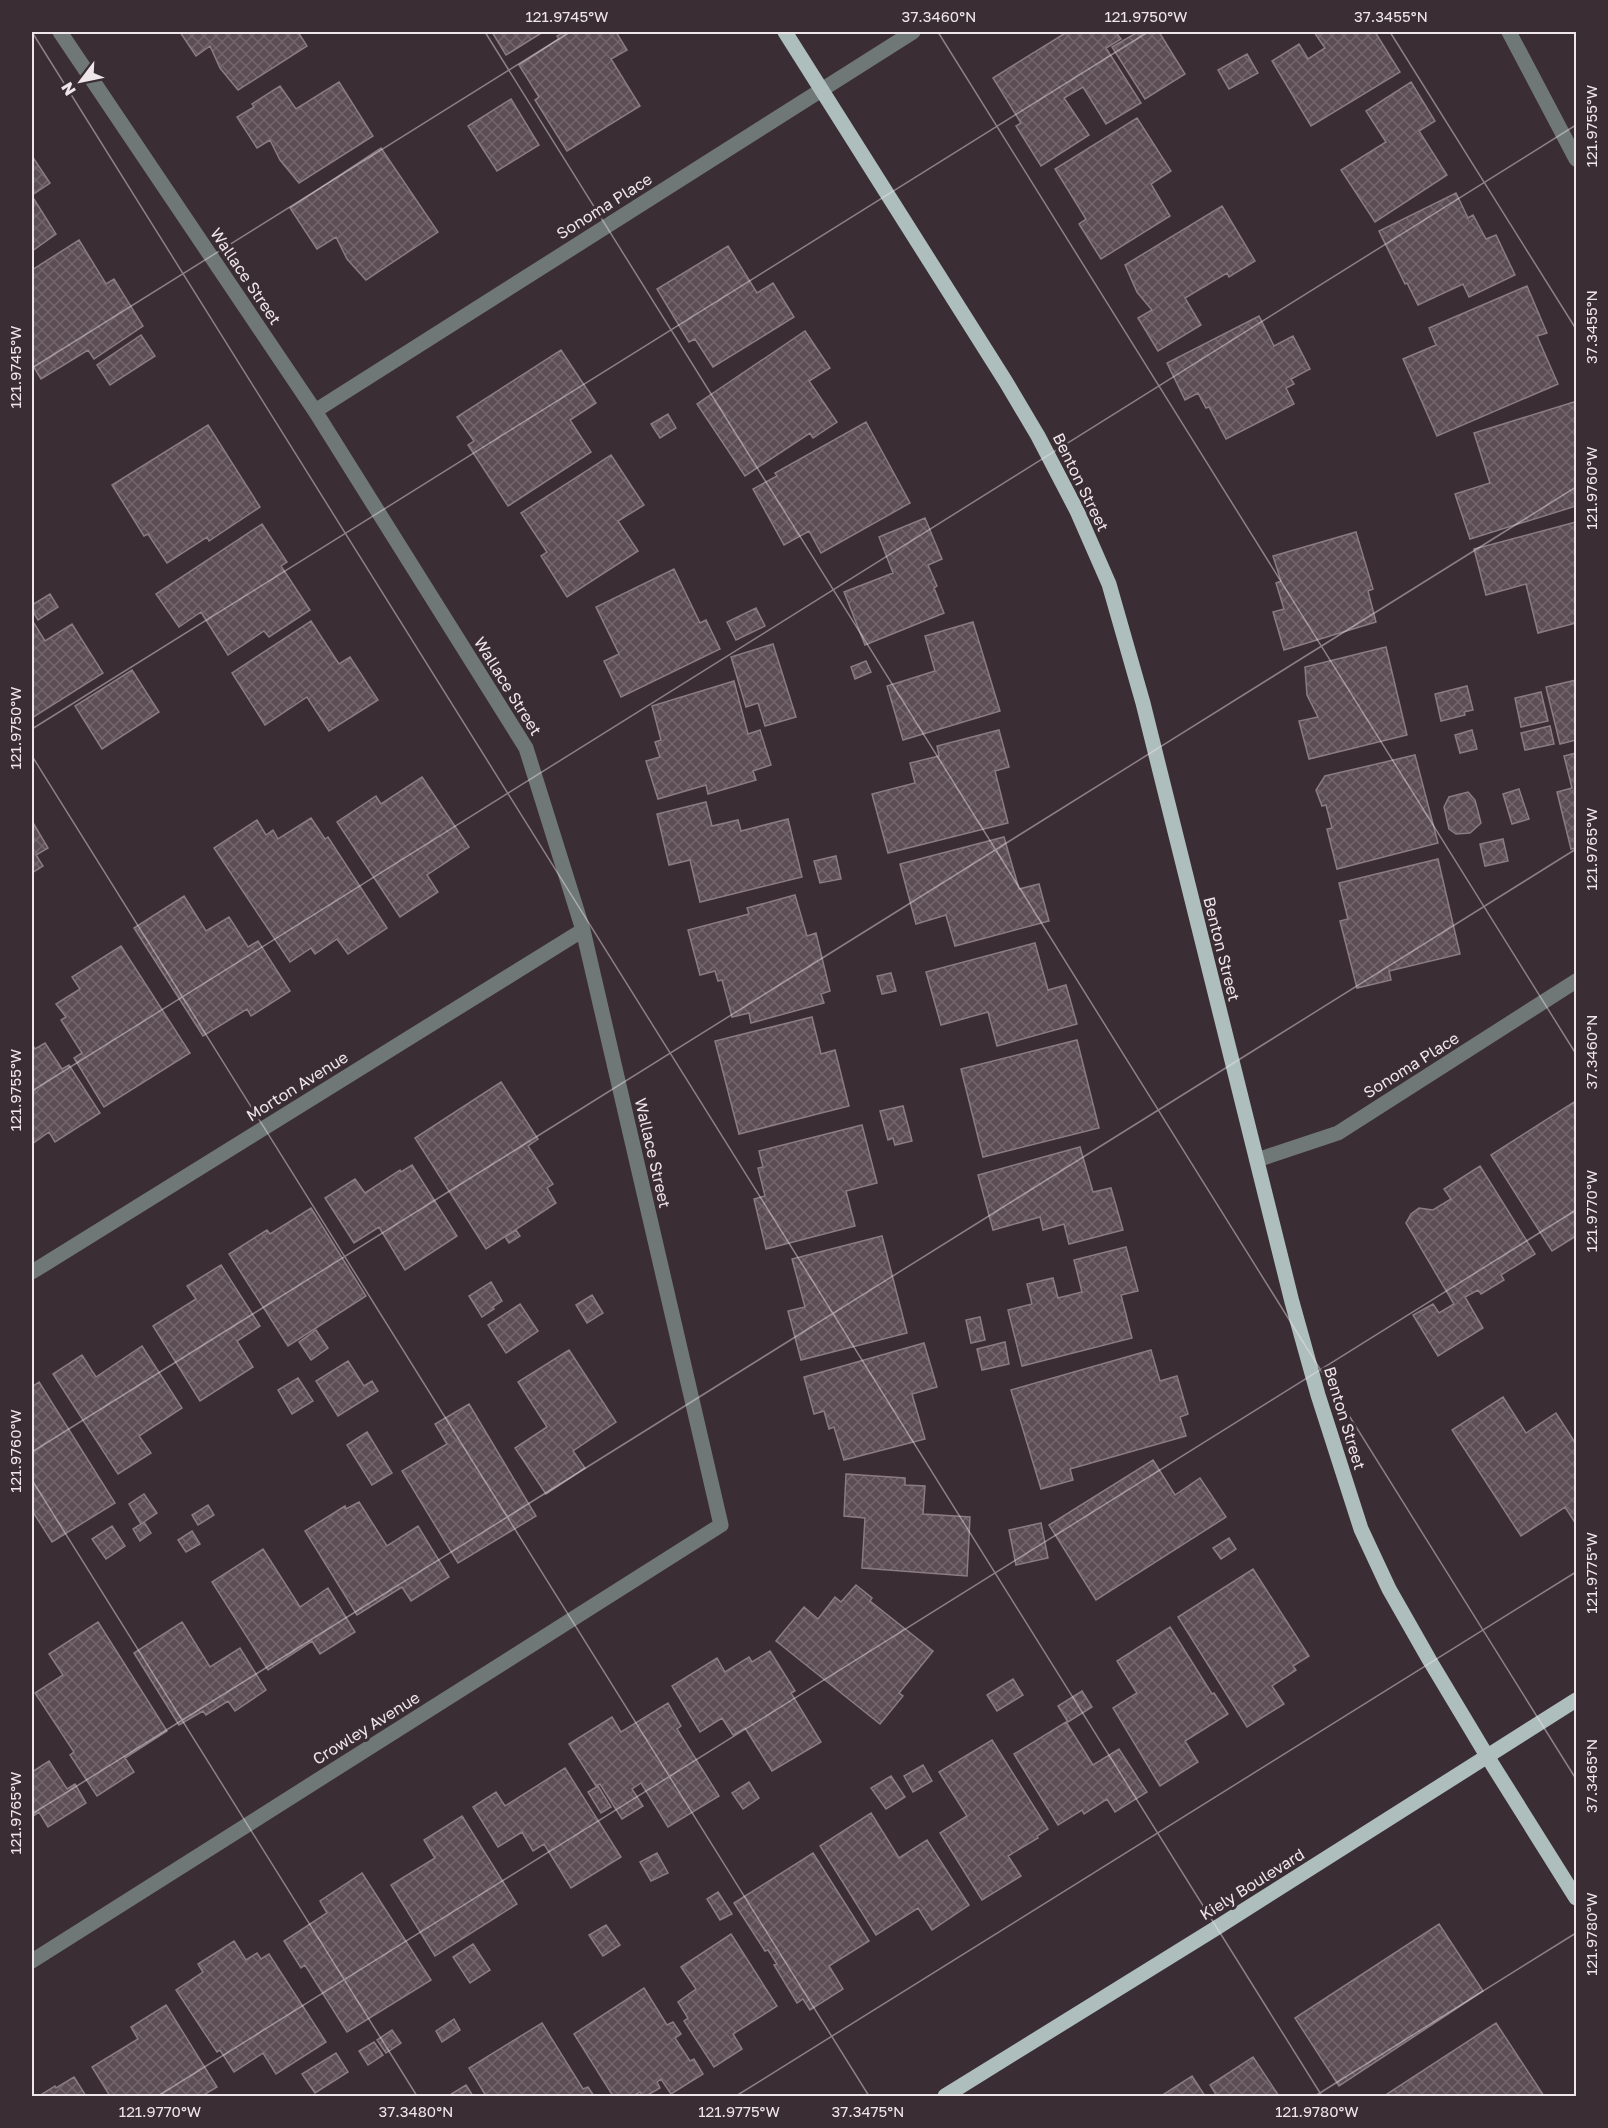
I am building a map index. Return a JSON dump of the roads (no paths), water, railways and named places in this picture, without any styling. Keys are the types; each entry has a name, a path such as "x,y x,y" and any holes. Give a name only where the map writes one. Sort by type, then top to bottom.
{"main road":[{"name":"Benton Street","path":"784,32 1006,381 1077,511 1109,584 1143,703 1292,1302 1315,1383 1362,1529 1395,1599 1487,1756 1576,1898"},
{"name":"Kiely Boulevard","path":"948,2096 1576,1700"}],"street":[{"name":"Wallace Street","path":"60,32 315,411 526,748 583,930 721,1525"},
{"name":"Sonoma Place","path":"315,411 914,32"},
{"path":"1509,32 1576,159"},
{"name":"Morton Avenue","path":"32,1272 583,930"},
{"name":"Sonoma Place","path":"1257,1160 1338,1133 1576,981"},
{"name":"Crowley Avenue","path":"32,1961 721,1525"}]}
